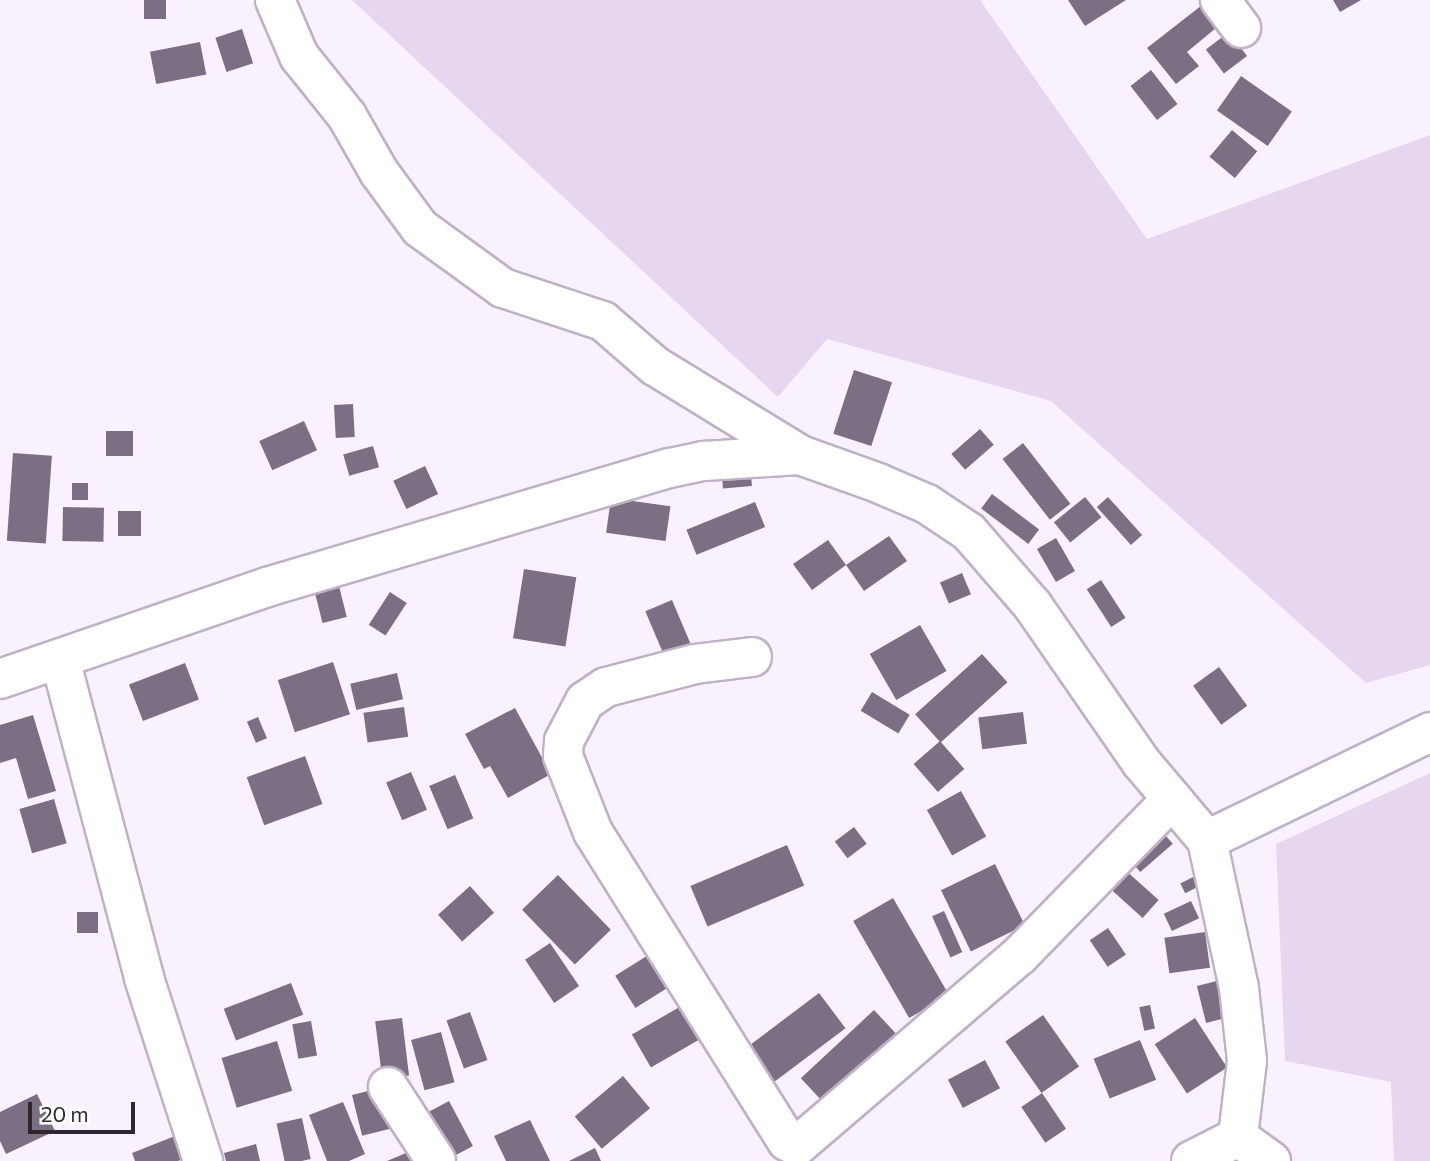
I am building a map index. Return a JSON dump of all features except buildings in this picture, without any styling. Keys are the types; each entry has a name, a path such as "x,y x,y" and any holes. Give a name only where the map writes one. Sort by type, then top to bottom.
{"street":[{"path":"275,0 299,56 347,116 379,172 420,228 503,288 603,321 655,366 800,455 927,504 969,532 1033,606 1172,800 1207,840 1221,891 1247,1061 1238,1137"},
{"path":"0,679 267,587 670,468 704,461 800,455"},
{"path":"752,657 695,664 606,687 585,701 564,741 563,756 593,832 775,1151 801,1144 1020,955 1172,800"},
{"path":"60,659 144,978 203,1161"},
{"path":"1207,840 1430,732"},
{"path":"388,1087 436,1161"},
{"path":"1191,1161 1238,1137"},
{"path":"1238,1137 1272,1161"}],"shaded area":[{"path":"352,0 980,0 1147,239 1430,135 1430,665 1366,683 1051,401 827,339 778,397"},
{"path":"1430,773 1430,1161 1394,1161 1391,1082 1285,1061 1276,844"}]}
